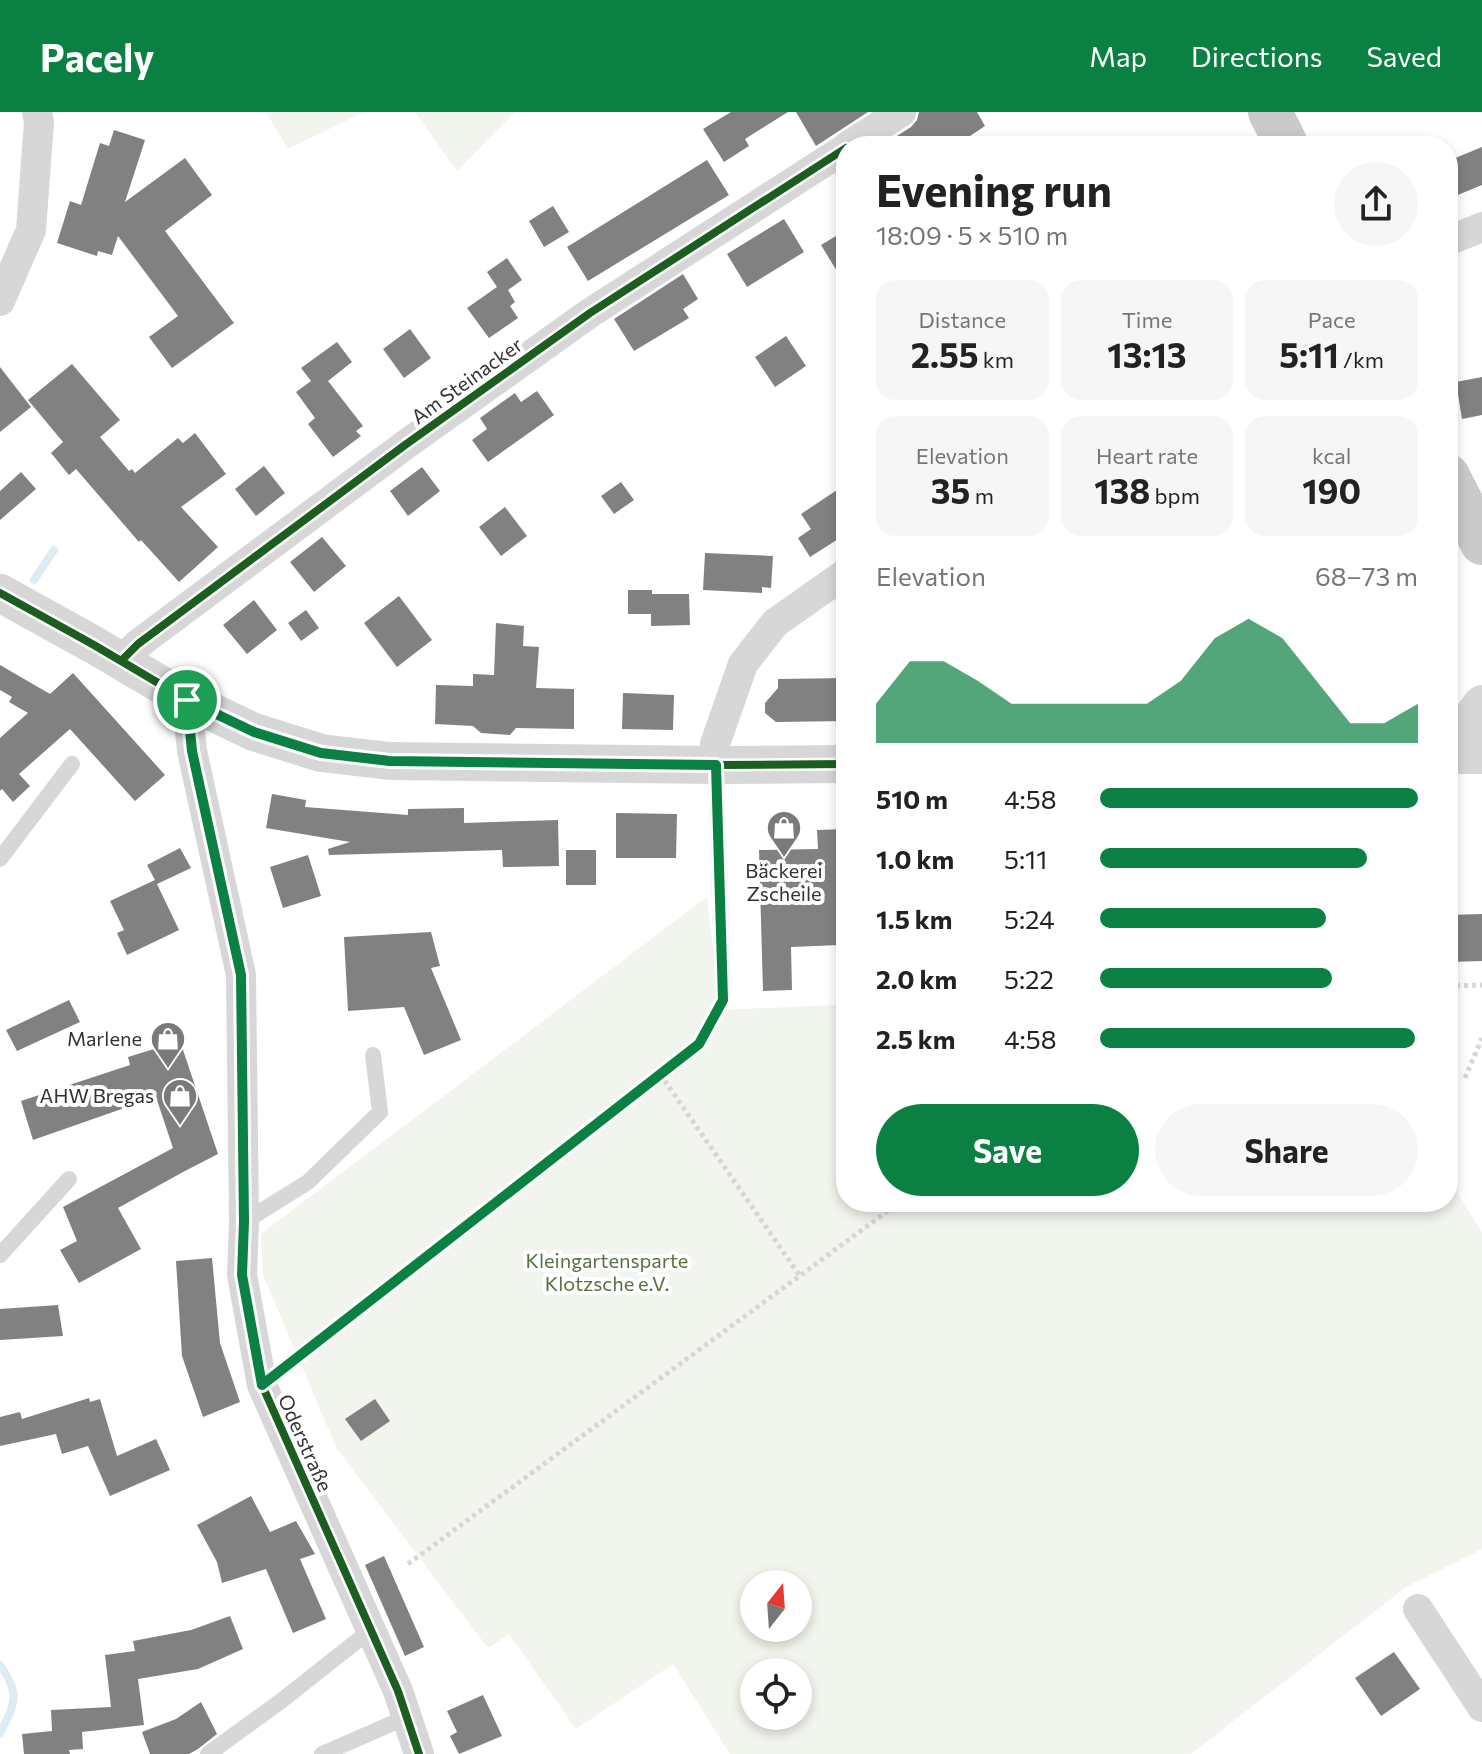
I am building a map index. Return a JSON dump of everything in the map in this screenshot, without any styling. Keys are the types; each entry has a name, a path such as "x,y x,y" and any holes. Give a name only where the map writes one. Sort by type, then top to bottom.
{"main road":[{"path":"1270,112 1282,136"},
{"path":"1458,496 1482,543"}],"street":[{"path":"0,301 31,230 39,122 37,112"},
{"name":"Am Steinacker","path":"864,136 901,112"},
{"name":"Am Steinacker","path":"121,661 138,644 367,473 590,313 836,154"},
{"path":"1458,237 1482,227"},
{"path":"716,765 715,744 743,664 775,623 836,580"},
{"path":"0,593 187,700 254,732 321,753 390,761 836,764"},
{"name":"Oderstraße","path":"187,700 192,751 241,975 242,1275 262,1385 398,1691 419,1754"},
{"path":"1458,732 1482,704"},
{"path":"1458,755 1482,755"},
{"path":"1418,1609 1482,1707"}],"lane":[{"path":"0,859 72,764"},
{"path":"716,765 723,1000"},
{"path":"244,1222 308,1182 380,1112 373,1055"},
{"path":"0,1255 69,1179"},
{"path":"208,1754 371,1630"},
{"path":"322,1754 407,1717"}],"path":[{"path":"1458,986 1482,985"},
{"path":"262,1385 699,1044 723,1000"},
{"path":"1465,1078 1482,1038"},
{"path":"660,1074 800,1276"},
{"path":"408,1564 886,1212"}],"green space":[{"path":"266,112 364,112 288,149"},
{"path":"415,112 515,112 457,171"},
{"name":"Kleingartensparte Klotzsche e.V.","path":"707,897 720,1010 836,1005 836,1212 1458,1212 1458,1195 1482,1232 1482,1549 1406,1587 1191,1754 730,1754 673,1664 576,1729 509,1634 488,1648 337,1449 263,1275 261,1234"}],"building":[{"path":"731,112 788,112 745,139 749,146 724,162 703,129"},
{"path":"796,112 868,112 816,146"},
{"path":"919,112 977,112 985,126 970,136 897,136 917,120"},
{"path":"114,130 145,140 125,202 185,158 212,195 165,231 234,323 172,368 149,337 178,316 118,236 112,255 98,251 97,256 57,243 70,201 81,205 100,143 109,146"},
{"path":"1482,147 1482,185 1458,195 1458,157"},
{"path":"707,160 729,195 588,281 567,247"},
{"path":"553,206 569,232 544,247 529,221"},
{"path":"784,219 804,252 747,287 727,254"},
{"path":"836,236 836,270 821,245"},
{"path":"507,258 522,280 508,290 515,302 510,306 518,318 489,338 467,308 497,287 487,272"},
{"path":"683,274 698,299 683,309 689,318 634,351 614,319"},
{"path":"410,329 431,358 404,378 383,349"},
{"path":"786,336 806,366 775,387 755,357"},
{"path":"337,342 352,362 328,381 363,426 356,431 361,436 333,457 308,424 315,418 296,392 311,381 301,368"},
{"path":"72,364 120,420 100,437 129,471 132,469 135,473 178,438 183,443 195,433 226,474 181,507 218,547 179,582 141,540 139,542 76,469 69,475 51,453 63,442 28,400"},
{"path":"0,367 31,407 0,432"},
{"path":"1482,377 1482,415 1462,419 1458,382"},
{"path":"537,391 554,415 488,462 472,440 487,429 480,418 515,393 521,402"},
{"path":"264,466 285,493 256,516 235,489"},
{"path":"422,467 440,491 408,516 390,491"},
{"path":"21,472 36,489 0,520 0,491"},
{"path":"621,482 634,500 614,514 601,496"},
{"path":"836,491 836,540 810,557 798,538 811,529 801,514"},
{"path":"505,507 527,536 501,556 479,527"},
{"path":"322,537 346,566 314,592 290,562"},
{"path":"705,553 773,556 771,588 762,587 762,593 703,590"},
{"path":"628,590 652,590 652,594 689,594 690,625 651,626 651,614 628,614"},
{"path":"399,596 432,640 397,667 364,623"},
{"path":"254,600 277,630 247,654 223,625"},
{"path":"306,610 319,628 301,641 288,623"},
{"path":"496,623 524,626 523,646 539,647 536,688 574,689 574,729 516,728 510,735 481,733 473,726 435,724 436,685 473,686 473,674 494,675"},
{"path":"0,665 50,694 73,673 165,775 135,801 70,729 19,774 30,786 13,802 2,789 0,791 0,738 28,713 9,702 12,697 0,690"},
{"path":"836,678 836,721 776,722 765,713 765,703 778,688 778,679"},
{"path":"623,693 674,695 673,730 622,729"},
{"path":"272,794 306,800 305,807 408,815 408,809 464,808 464,823 558,820 559,866 503,867 502,850 329,855 328,849 350,842 266,828"},
{"path":"616,813 677,814 676,858 616,858"},
{"path":"836,829 836,945 791,947 792,990 763,991 759,850 818,849 817,830"},
{"path":"180,848 191,868 157,884 179,930 127,955 117,933 124,930 110,901 155,880 147,865"},
{"path":"566,850 596,850 596,885 566,885"},
{"path":"308,855 321,896 283,908 270,867"},
{"path":"1482,914 1482,961 1458,962 1458,915"},
{"path":"431,932 440,966 431,968 461,1040 424,1055 404,1007 348,1011 344,937"},
{"path":"69,1000 80,1022 17,1051 6,1030"},
{"path":"180,1041 218,1154 118,1208 141,1249 79,1283 60,1250 77,1241 63,1207 173,1148 156,1097 33,1140 21,1101 130,1065 128,1057"},
{"path":"212,1258 220,1343 240,1402 203,1417 182,1356 176,1261"},
{"path":"58,1305 63,1336 0,1340 0,1309"},
{"path":"89,1398 90,1402 100,1399 117,1456 156,1439 170,1470 110,1496 88,1446 62,1454 56,1434 0,1446 0,1417 20,1412 22,1419"},
{"path":"375,1399 390,1421 361,1441 345,1419"},
{"path":"251,1496 270,1532 296,1521 315,1554 300,1559 326,1619 293,1633 266,1569 222,1583 217,1562 197,1525"},
{"path":"384,1556 424,1647 405,1656 365,1565"},
{"path":"230,1616 243,1649 198,1669 138,1679 144,1725 82,1732 83,1749 69,1750 70,1754 24,1754 22,1734 52,1731 51,1710 111,1707 105,1655 135,1651 133,1641 191,1630"},
{"path":"1394,1652 1420,1689 1381,1716 1355,1678"},
{"path":"483,1695 502,1736 459,1754 450,1736 457,1732 447,1711"},
{"path":"201,1702 217,1734 189,1754 150,1754 142,1732 176,1719"}],"waterway":[{"path":"34,580 54,550"},
{"path":"0,1665 11,1683 14,1698 0,1733"}],"cycle path":[{"path":"121,661 138,644 405,445 590,313 836,154"},
{"path":"0,593 187,700 254,732 321,753 390,761 836,764"},
{"path":"187,700 192,751 241,975 242,1275 262,1385 398,1691 419,1754"}],"place":[{"name":"Bäckerei Zscheile","path":"784,859"},
{"name":"Marlene","path":"168,1070"},
{"name":"AHW Bregas","path":"180,1127"}],"route":[{"path":"187,700 254,732 321,753 390,761 716,765 723,1000 699,1044 262,1385 242,1275 241,975 192,751 187,700"}]}
